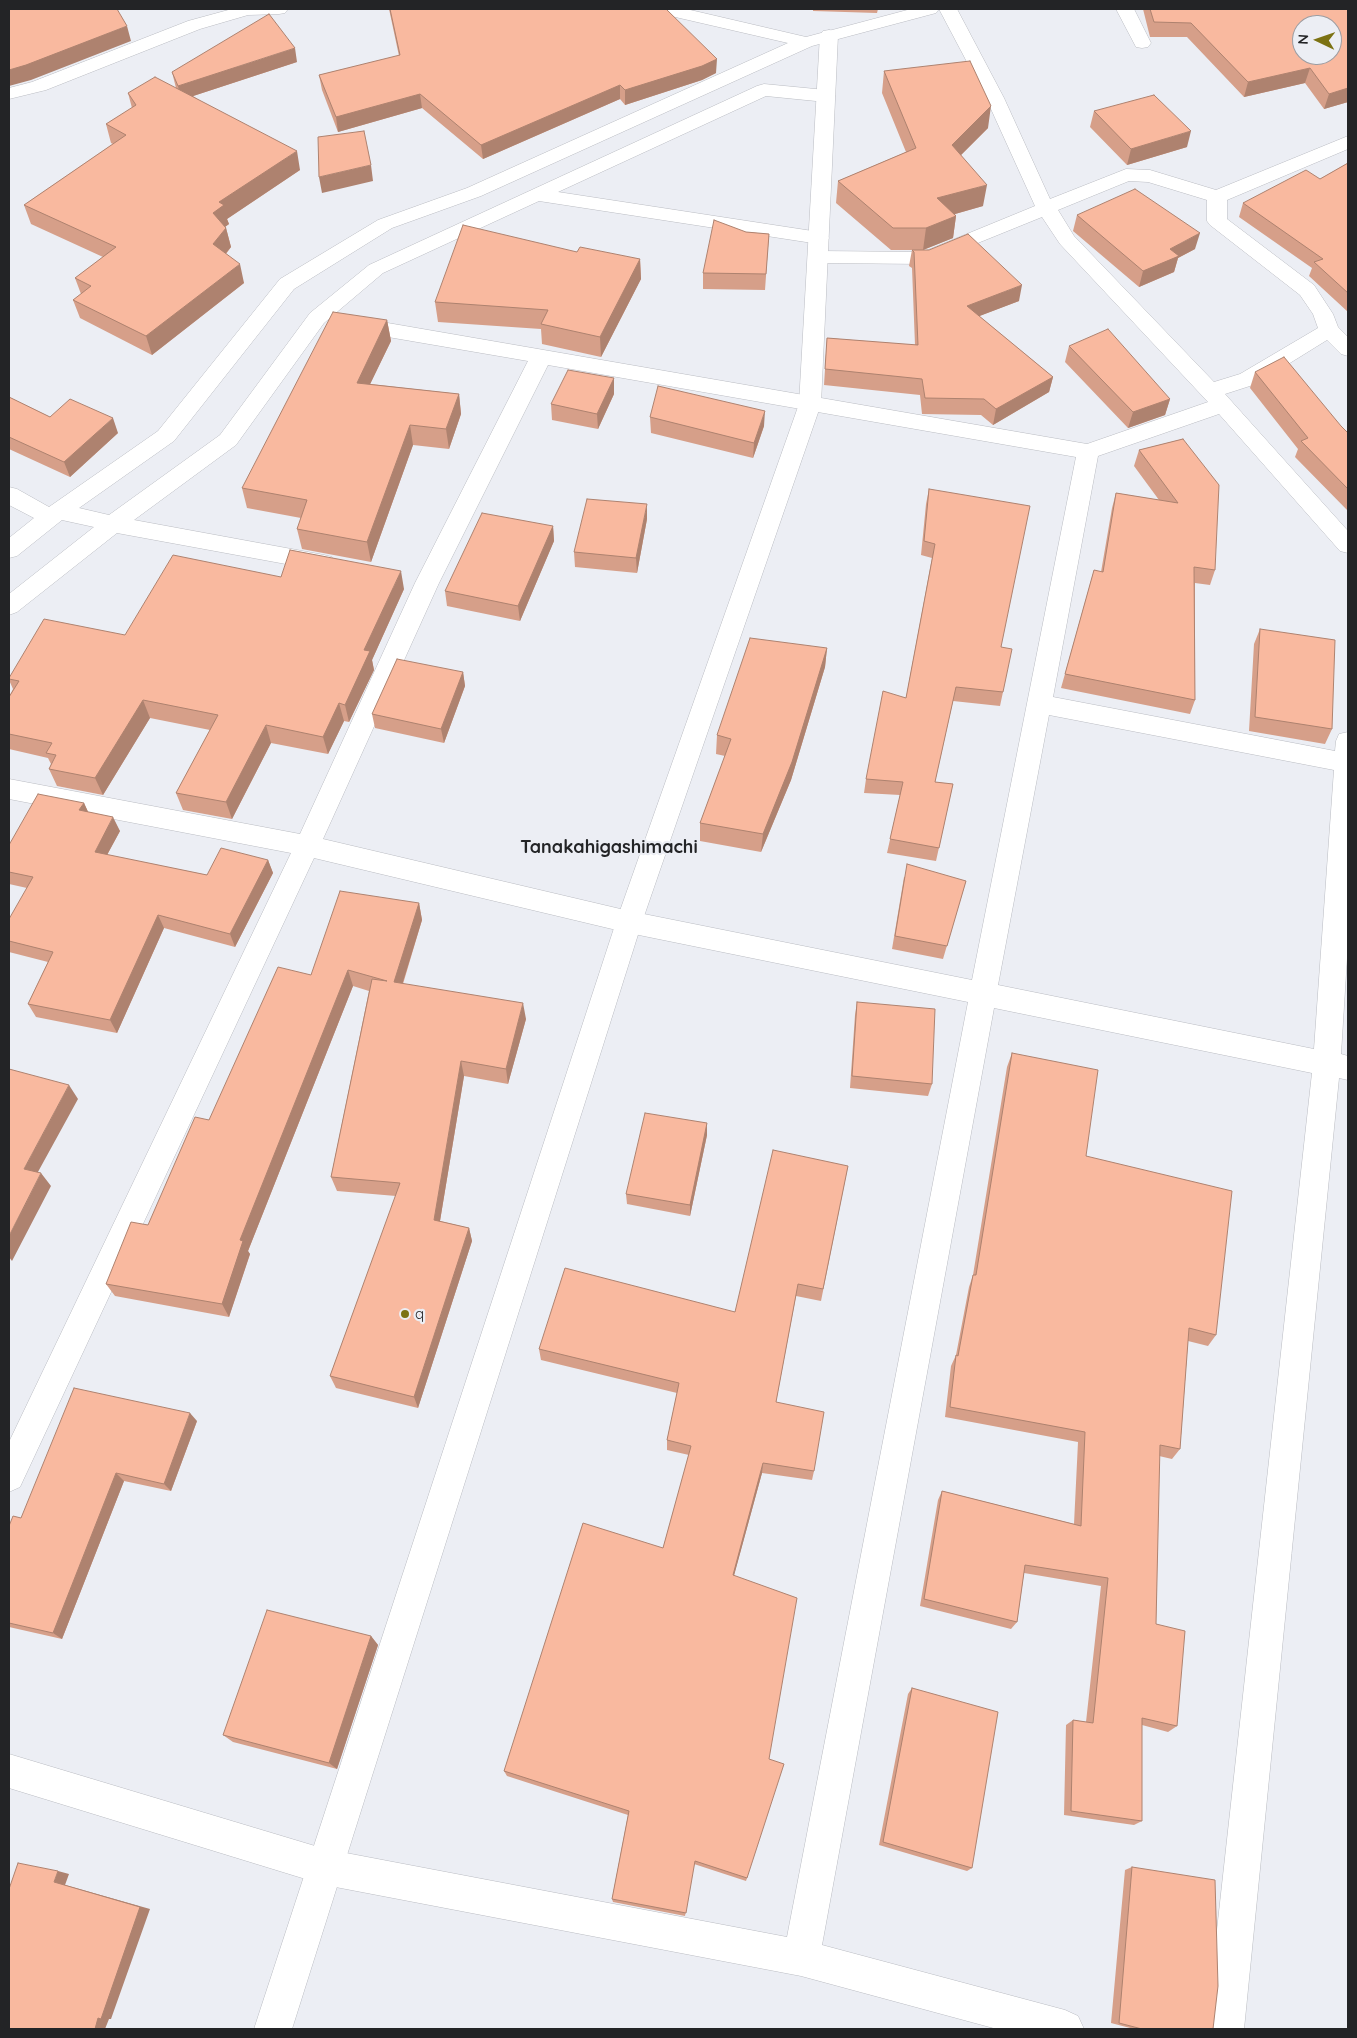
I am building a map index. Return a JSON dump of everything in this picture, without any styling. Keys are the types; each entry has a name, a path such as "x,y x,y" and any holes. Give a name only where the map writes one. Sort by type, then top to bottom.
{"street":[{"path":"9,94 39,86 194,25 246,10 279,9"},
{"path":"664,9 806,42"},
{"path":"9,550 54,514 166,436 287,284 385,224 474,192 806,42 930,9"},
{"path":"948,9 995,98 1047,209 1067,240 1216,398 1348,545"},
{"path":"1125,9 1142,43"},
{"path":"273,2029 629,922 810,404 829,35"},
{"path":"9,606 113,524 228,440 317,318 376,269 764,90 826,96"},
{"path":"538,195 818,247 926,258 1126,175 1150,176 1217,197 1348,142"},
{"path":"1217,197 1217,221 1307,290 1323,314 1329,330 1348,349"},
{"path":"317,318 1088,452 1216,398 1329,330"},
{"path":"9,1476 307,846 417,581 541,357"},
{"path":"801,1958 983,994 1088,452"},
{"path":"9,495 54,514 349,568"},
{"path":"1040,704 1347,752 1337,1066 1225,2029"},
{"path":"9,790 307,846 629,922 1337,1066"},
{"path":"9,1770 325,1867 801,1958 1065,2029"}],"building":[{"path":"9,9 117,9 127,26 9,70"},
{"path":"390,9 666,9 717,59 702,66 625,90 620,85 481,145 420,94 336,117 319,75 400,55"},
{"path":"1150,9 1348,9 1348,88 1329,94 1310,68 1248,82 1191,23 1154,22"},
{"path":"269,14 295,48 178,86 172,72"},
{"path":"970,61 991,106 952,145 987,185 937,198 956,216 926,228 893,228 838,181 916,148 884,71"},
{"path":"155,77 297,151 219,202 224,205 213,213 226,228 213,244 240,264 146,336 73,300 91,286 75,278 116,247 24,205 126,135 106,124 136,105 128,93"},
{"path":"1154,95 1191,131 1131,149 1094,111"},
{"path":"364,131 371,165 319,177 318,137"},
{"path":"1348,163 1348,293 1314,262 1323,259 1243,203 1306,170 1320,179"},
{"path":"1135,189 1200,233 1170,249 1179,256 1143,271 1077,215"},
{"path":"714,220 746,232 769,234 766,274 703,273"},
{"path":"463,225 577,252 580,247 640,259 600,337 541,324 548,310 435,302"},
{"path":"968,234 1022,285 967,306 1053,377 996,409 984,399 925,398 922,379 825,369 827,338 918,345 914,252 912,250 929,250"},
{"path":"333,312 387,320 357,383 459,394 446,429 410,425 367,542 297,529 307,500 242,488"},
{"path":"1108,329 1170,399 1133,412 1069,346"},
{"path":"1284,357 1348,433 1348,489 1301,441 1308,438 1255,372"},
{"path":"568,370 614,378 597,414 551,404"},
{"path":"658,386 765,411 754,443 650,417"},
{"path":"9,397 50,417 70,399 113,418 64,462 9,437"},
{"path":"1183,439 1219,485 1215,570 1194,567 1195,700 1065,674 1094,570 1103,572 1116,493 1178,503 1139,450"},
{"path":"929,489 1030,506 1001,647 1012,649 1003,692 956,687 935,782 953,784 939,848 890,839 903,782 866,779 883,691 906,698 935,544 924,541"},
{"path":"587,499 647,504 636,558 574,552"},
{"path":"482,513 553,526 518,606 445,591"},
{"path":"290,550 401,571 364,650 370,651 345,705 339,703 323,737 266,725 226,802 176,793 218,715 143,700 95,778 49,769 56,755 46,753 52,743 9,734 9,697 19,681 9,678 44,619 125,635 173,555 281,577"},
{"path":"1260,629 1335,640 1332,729 1255,717"},
{"path":"750,638 827,648 792,762 763,834 700,823 731,739 717,735"},
{"path":"397,659 463,672 441,729 372,714"},
{"path":"38,794 84,803 79,810 113,817 95,852 207,875 221,848 268,860 230,934 158,915 110,1020 28,1004 53,952 9,941 9,919 33,877 9,872 9,845"},
{"path":"907,864 966,881 947,946 895,936"},
{"path":"340,891 419,903 394,982 523,1003 506,1069 461,1061 434,1220 469,1228 414,1397 330,1376 400,1183 331,1177 372,979 387,981 348,970 240,1240 243,1241 222,1304 106,1284 131,1222 148,1225 195,1117 209,1120 278,967 311,975"},
{"path":"857,1002 935,1009 932,1084 852,1076"},
{"path":"1012,1053 1098,1070 1086,1156 1232,1191 1216,1335 1189,1328 1180,1449 1160,1445 1156,1624 1185,1631 1177,1726 1142,1718 1142,1821 1071,1811 1073,1720 1093,1723 1108,1578 1025,1565 1017,1622 924,1599 942,1491 1081,1526 1085,1432 950,1407 956,1355 958,1356 973,1275 976,1275"},
{"path":"9,1069 69,1085 24,1169 41,1173 9,1236"},
{"path":"645,1113 707,1123 690,1205 626,1194"},
{"path":"773,1150 848,1166 823,1289 798,1284 776,1402 824,1412 814,1471 763,1463 733,1575 797,1598 769,1759 784,1764 747,1878 695,1861 686,1913 612,1899 629,1811 504,1771 583,1523 663,1548 691,1446 667,1440 679,1383 539,1349 565,1268 735,1312"},
{"path":"74,1388 190,1413 164,1484 116,1473 53,1633 9,1623 9,1526 13,1516 21,1518"},
{"path":"267,1610 371,1636 329,1763 223,1735"},
{"path":"912,1688 998,1712 972,1868 883,1842"},
{"path":"18,1863 58,1871 54,1882 140,1907 101,2019 98,2018 95,2029 9,2029 9,1889"},
{"path":"1132,1867 1215,1880 1218,1986 1213,2029 1142,2029 1119,2023"}],"place":[{"name":"q","path":"405,1314"}],"district":[{"name":"Tanakahigashimachi","path":"609,848"}]}
